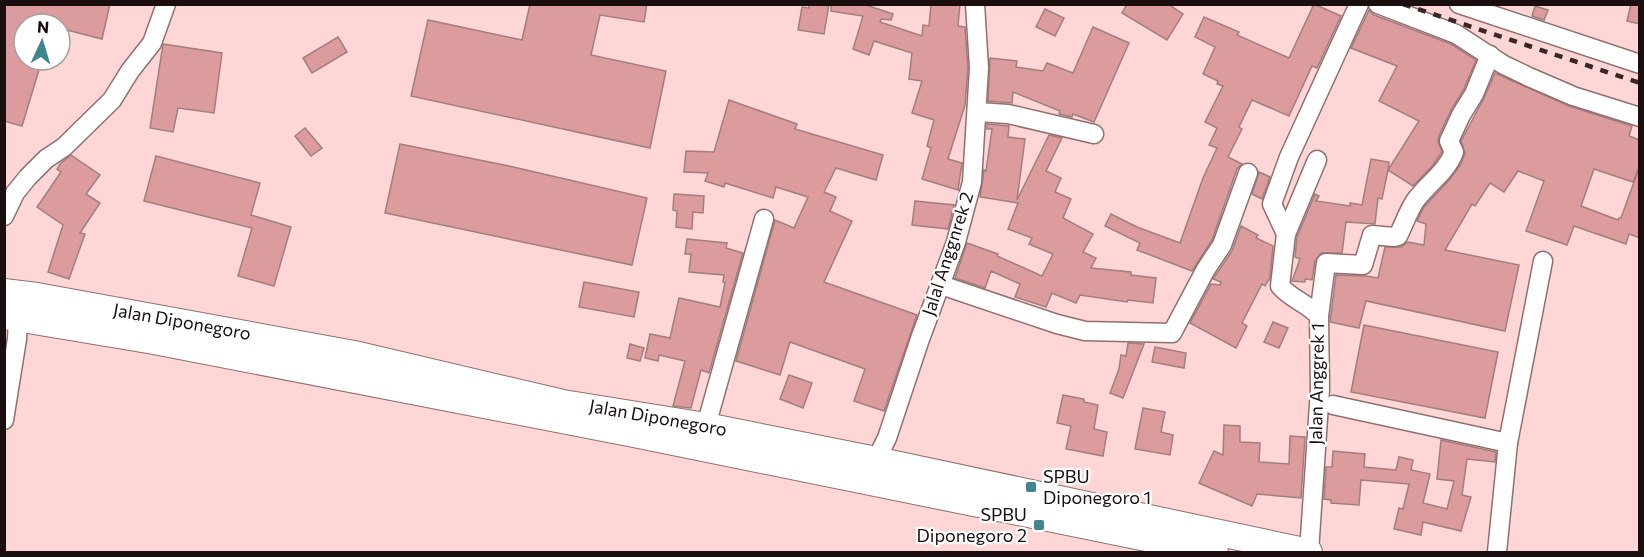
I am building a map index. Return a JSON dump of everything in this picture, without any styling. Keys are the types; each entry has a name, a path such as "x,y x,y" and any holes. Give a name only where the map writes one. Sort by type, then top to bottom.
{"highway":[{"name":"Jalan Diponegoro","path":"4,292 37,296 354,354 563,403 706,426 876,460 1136,535"},
{"name":"Jalan Diponegoro","path":"11,317 35,323 154,341 645,436 1136,535 1204,546 1310,552"}],"street":[{"path":"4,216 15,193 28,177 46,159 64,147 112,100 152,42 166,4"},
{"name":"Jalal Anggnrek 2","path":"876,460 887,438 956,242 972,182 980,68 975,4"},
{"path":"1286,234 1273,208 1273,200 1289,157 1359,4"},
{"path":"1378,4 1456,34 1529,77 1574,96 1640,117"},
{"path":"1459,4 1499,11 1640,64"},
{"path":"1319,316 1326,263 1363,265 1372,235 1398,236 1416,201 1442,174 1454,152 1449,141 1474,94 1490,55"},
{"path":"977,112 1008,114 1094,134"},
{"path":"1286,234 1317,160"},
{"path":"941,285 1057,324 1085,331 1172,333 1206,268 1222,245 1248,172"},
{"path":"706,426 764,219"},
{"name":"Jalan Anggrek 1","path":"1286,234 1280,286 1293,297 1311,307 1319,316 1320,389 1310,552"},
{"path":"1497,552 1508,443 1543,261"},
{"path":"4,420 17,339 11,317"},
{"path":"1334,405 1508,443"}],"building":[{"path":"4,4 110,4 102,39 72,31 72,12 12,12 12,72 38,72 22,126 4,121"},
{"path":"530,4 647,4 644,22 600,15 591,55 666,71 650,148 411,96 428,20 522,40"},
{"path":"809,4 829,4 824,34 798,30 802,7 809,8"},
{"path":"831,4 863,4 893,14 891,20 881,19 880,22 922,36 923,25 929,26 931,4 960,4 958,26 965,27 968,68 965,105 948,159 962,163 958,190 922,179 931,148 927,146 934,120 912,113 922,81 909,79 912,53 874,41 869,55 853,49 863,16 831,11"},
{"path":"1127,4 1168,4 1183,14 1167,40 1122,13"},
{"path":"1314,4 1341,16 1317,68 1312,66 1289,116 1252,100 1239,127 1242,129 1228,157 1242,164 1237,169 1212,240 1192,271 1137,250 1140,243 1105,226 1111,214 1137,227 1180,243 1203,178 1217,148 1209,145 1217,128 1205,122 1223,86 1203,74 1215,47 1195,37 1204,17 1239,32 1237,35 1289,58"},
{"path":"1631,4 1640,4 1640,24 1627,21"},
{"path":"1535,6 1548,10 1544,20 1532,16"},
{"path":"1045,9 1064,18 1055,36 1036,27"},
{"path":"1369,10 1374,15 1451,44 1476,60 1464,89 1439,136 1438,141 1442,152 1413,186 1388,170 1419,121 1379,101 1397,66 1351,48"},
{"path":"1093,27 1129,43 1094,122 1073,114 1072,117 1059,114 1060,111 1013,92 1012,103 988,101 990,58 1017,61 1016,67 1043,71 1047,63 1073,73"},
{"path":"338,37 347,52 312,73 303,58"},
{"path":"163,44 222,53 214,113 178,108 173,132 150,128"},
{"path":"1495,73 1569,106 1632,126 1629,136 1640,140 1640,165 1633,182 1594,169 1581,206 1618,220 1621,218 1638,171 1640,171 1640,238 1629,234 1626,244 1574,226 1567,245 1526,231 1544,181 1518,171 1504,192 1490,183 1475,206 1472,204 1445,250 1519,265 1505,331 1366,301 1359,328 1330,322 1336,275 1378,278 1385,247 1401,247 1408,242 1424,245 1426,224 1417,221 1424,207 1461,164 1465,153 1461,141"},
{"path":"729,100 797,124 795,129 883,155 876,180 836,168 824,192 836,197 830,211 852,221 824,282 917,315 884,411 854,401 865,369 790,342 780,375 736,361 775,220 794,228 808,197 776,187 773,198 725,183 724,187 705,181 708,173 684,172 686,151 714,152"},
{"path":"987,124 1009,126 1008,137 1025,139 1017,200 1049,135 1062,138 1046,171 1061,178 1055,192 1071,199 1063,218 1093,234 1083,252 1096,258 1091,268 1131,272 1131,275 1156,278 1153,303 1128,300 1127,302 1080,295 1076,303 1052,293 1046,307 1015,297 1020,284 991,271 985,288 955,278 967,243 998,254 997,256 1042,276 1053,254 1029,244 1032,238 1008,229 1018,203 980,197 992,129 987,129"},
{"path":"305,128 322,148 311,156 295,136"},
{"path":"400,144 647,198 632,265 385,213"},
{"path":"71,155 100,175 86,194 100,203 80,233 85,234 69,279 48,272 63,225 37,207 61,172 57,169"},
{"path":"156,156 260,183 251,215 291,227 274,286 238,276 252,228 144,201"},
{"path":"1371,159 1389,162 1382,199 1378,198 1375,224 1346,222 1342,253 1321,253 1315,261 1312,280 1292,281 1300,259 1295,257 1297,237 1315,194 1319,196 1316,201 1350,206 1350,203 1362,205"},
{"path":"1259,172 1270,177 1262,199 1252,194"},
{"path":"674,194 704,196 703,213 693,212 692,229 676,227 677,211 673,210"},
{"path":"915,201 954,205 948,229 912,225"},
{"path":"1241,226 1258,235 1256,238 1273,246 1270,278 1265,286 1262,284 1242,323 1247,326 1236,348 1190,323 1211,284 1220,285 1221,282 1213,279 1232,251"},
{"path":"687,239 727,243 726,248 743,253 709,373 701,370 691,408 673,406 685,361 659,355 658,361 645,358 650,334 670,338 679,298 720,307 725,283 723,282 724,275 689,272 691,254 685,254"},
{"path":"584,282 639,292 634,317 579,307"},
{"path":"1273,322 1288,328 1279,348 1264,342"},
{"path":"1364,325 1498,352 1485,418 1351,392"},
{"path":"1128,343 1144,344 1123,398 1110,393 1119,369 1121,355 1126,356"},
{"path":"630,344 644,348 640,361 627,358"},
{"path":"1155,347 1186,353 1184,368 1152,362"},
{"path":"789,375 812,383 803,408 780,399"},
{"path":"1063,395 1084,399 1084,402 1098,405 1094,429 1107,432 1103,456 1066,449 1071,426 1057,423"},
{"path":"1143,408 1165,412 1161,432 1173,435 1170,455 1135,449"},
{"path":"1224,425 1240,426 1240,442 1260,443 1259,462 1289,464 1290,436 1305,437 1301,498 1257,494 1252,506 1199,483 1214,451 1223,455"},
{"path":"1441,440 1496,452 1495,462 1467,459 1462,495 1471,497 1461,531 1423,522 1421,535 1394,529 1399,508 1403,509 1409,484 1361,480 1359,505 1331,503 1331,500 1324,499 1326,467 1332,467 1333,451 1365,454 1364,467 1396,470 1399,457 1413,460 1411,470 1430,474 1423,503 1447,509 1454,481 1437,479"}],"railway":[{"path":"1403,4 1640,83"}],"place":[{"name":"SPBU Diponegoro 1","path":"1031,487"},
{"name":"SPBU Diponegoro 2","path":"1039,525"}]}
